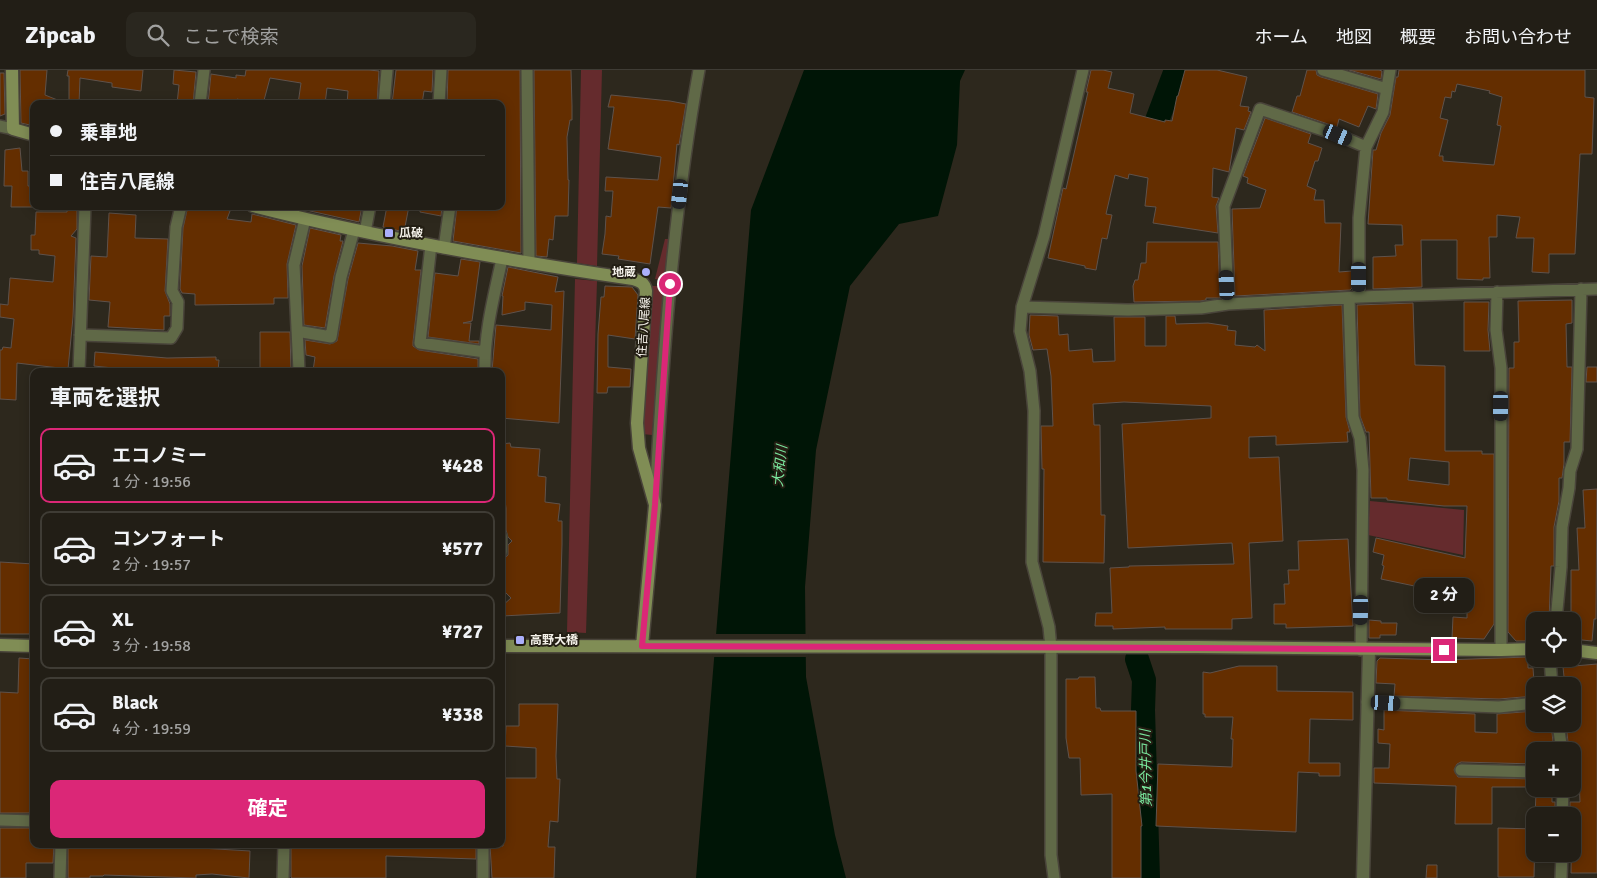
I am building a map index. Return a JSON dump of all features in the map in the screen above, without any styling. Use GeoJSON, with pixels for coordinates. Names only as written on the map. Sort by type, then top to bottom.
{"type":"FeatureCollection","features":[{"type":"Feature","properties":{"kind":"main road"},"geometry":{"type":"LineString","coordinates":[[12,70],[6,128],[30,134]]}},
{"type":"Feature","properties":{"kind":"main road","name":"住吉八尾線"},"geometry":{"type":"LineString","coordinates":[[269,210],[360,231],[502,259],[566,270],[633,278],[645,286],[637,423],[638,448],[655,505],[646,646]]}},
{"type":"Feature","properties":{"kind":"main road"},"geometry":{"type":"LineString","coordinates":[[0,645],[30,646]]}},
{"type":"Feature","properties":{"kind":"main road"},"geometry":{"type":"LineString","coordinates":[[505,646],[1526,649]]}},
{"type":"Feature","properties":{"kind":"main road"},"geometry":{"type":"LineString","coordinates":[[1581,651],[1597,653]]}},
{"type":"Feature","properties":{"kind":"street"},"geometry":{"type":"LineString","coordinates":[[200,100],[204,70]]}},
{"type":"Feature","properties":{"kind":"street"},"geometry":{"type":"LineString","coordinates":[[384,100],[387,70]]}},
{"type":"Feature","properties":{"kind":"street"},"geometry":{"type":"LineString","coordinates":[[439,100],[441,70]]}},
{"type":"Feature","properties":{"kind":"street"},"geometry":{"type":"LineString","coordinates":[[527,70],[529,263]]}},
{"type":"Feature","properties":{"kind":"street"},"geometry":{"type":"LineString","coordinates":[[655,505],[672,266],[680,194],[699,70]]}},
{"type":"Feature","properties":{"kind":"street"},"geometry":{"type":"LineString","coordinates":[[1054,878],[1051,855],[1045,648],[1049,627],[1032,562],[1034,411],[1030,371],[1020,332],[1022,307],[1044,236],[1083,70]]}},
{"type":"Feature","properties":{"kind":"street"},"geometry":{"type":"LineString","coordinates":[[1323,70],[1387,89]]}},
{"type":"Feature","properties":{"kind":"street"},"geometry":{"type":"LineString","coordinates":[[1363,878],[1367,702],[1363,470],[1360,438],[1353,418],[1354,297],[1366,147],[1383,112],[1390,70]]}},
{"type":"Feature","properties":{"kind":"street"},"geometry":{"type":"LineString","coordinates":[[1228,304],[1224,206],[1260,109],[1338,135],[1366,147]]}},
{"type":"Feature","properties":{"kind":"street"},"geometry":{"type":"LineString","coordinates":[[79,368],[85,210]]}},
{"type":"Feature","properties":{"kind":"street"},"geometry":{"type":"LineString","coordinates":[[80,334],[171,338],[177,328],[178,302],[172,291],[176,227],[180,210]]}},
{"type":"Feature","properties":{"kind":"street"},"geometry":{"type":"LineString","coordinates":[[298,331],[331,337],[341,277],[368,210]]}},
{"type":"Feature","properties":{"kind":"street"},"geometry":{"type":"LineString","coordinates":[[449,210],[437,246],[420,343],[484,352]]}},
{"type":"Feature","properties":{"kind":"street"},"geometry":{"type":"LineString","coordinates":[[299,368],[294,265],[306,219]]}},
{"type":"Feature","properties":{"kind":"street"},"geometry":{"type":"LineString","coordinates":[[485,368],[486,335],[502,259]]}},
{"type":"Feature","properties":{"kind":"street"},"geometry":{"type":"LineString","coordinates":[[1557,612],[1562,528],[1570,470],[1577,449],[1581,289]]}},
{"type":"Feature","properties":{"kind":"street"},"geometry":{"type":"LineString","coordinates":[[1022,307],[1128,310],[1201,308],[1228,304],[1354,297],[1597,289]]}},
{"type":"Feature","properties":{"kind":"street"},"geometry":{"type":"LineString","coordinates":[[1497,292],[1496,330],[1502,368],[1501,650]]}},
{"type":"Feature","properties":{"kind":"street"},"geometry":{"type":"LineString","coordinates":[[1367,702],[1499,707],[1526,704]]}},
{"type":"Feature","properties":{"kind":"street"},"geometry":{"type":"LineString","coordinates":[[1461,770],[1526,772]]}},
{"type":"Feature","properties":{"kind":"street"},"geometry":{"type":"LineString","coordinates":[[0,820],[30,821]]}},
{"type":"Feature","properties":{"kind":"street"},"geometry":{"type":"LineString","coordinates":[[60,878],[61,848]]}},
{"type":"Feature","properties":{"kind":"street"},"geometry":{"type":"LineString","coordinates":[[283,878],[284,848]]}},
{"type":"Feature","properties":{"kind":"street"},"geometry":{"type":"LineString","coordinates":[[483,848],[483,878]]}},
{"type":"Feature","properties":{"kind":"street"},"geometry":{"type":"LineString","coordinates":[[1561,878],[1562,862]]}},
{"type":"Feature","properties":{"kind":"shaded area"},"geometry":{"type":"Polygon","coordinates":[[[581,70],[602,70],[597,266],[577,263],[581,70]]]}},
{"type":"Feature","properties":{"kind":"shaded area"},"geometry":{"type":"Polygon","coordinates":[[[665,239],[669,239],[665,280],[655,279],[665,239]]]}},
{"type":"Feature","properties":{"kind":"shaded area"},"geometry":{"type":"Polygon","coordinates":[[[575,279],[597,281],[586,633],[567,632],[575,279]]]}},
{"type":"Feature","properties":{"kind":"shaded area"},"geometry":{"type":"Polygon","coordinates":[[[652,286],[664,286],[652,435],[642,434],[652,286]]]}},
{"type":"Feature","properties":{"kind":"shaded area"},"geometry":{"type":"Polygon","coordinates":[[[1370,501],[1464,510],[1463,555],[1368,535],[1370,501]]]}},
{"type":"Feature","properties":{"kind":"water","name":"大和川"},"geometry":{"type":"Polygon","coordinates":[[[804,70],[965,70],[960,81],[957,145],[938,216],[899,224],[850,286],[816,450],[805,587],[806,677],[835,835],[846,878],[696,878],[751,210],[804,70]]]}},
{"type":"Feature","properties":{"kind":"pier"},"geometry":{"type":"Polygon","coordinates":[[[714,634],[808,634],[809,657],[712,657],[714,634]]]}},
{"type":"Feature","properties":{"kind":"building"},"geometry":{"type":"Polygon","coordinates":[[[20,70],[47,70],[45,95],[58,100],[30,100],[30,125],[21,123],[20,70]]]}},
{"type":"Feature","properties":{"kind":"building"},"geometry":{"type":"Polygon","coordinates":[[[68,70],[143,70],[141,91],[112,87],[112,83],[80,78],[79,100],[69,100],[69,76],[67,76],[68,70]]]}},
{"type":"Feature","properties":{"kind":"building"},"geometry":{"type":"Polygon","coordinates":[[[174,70],[196,72],[193,100],[177,100],[179,85],[173,84],[174,70]]]}},
{"type":"Feature","properties":{"kind":"building"},"geometry":{"type":"Polygon","coordinates":[[[246,70],[379,71],[377,100],[347,100],[348,91],[327,88],[326,100],[299,100],[301,83],[270,78],[264,100],[208,100],[211,74],[236,78],[236,75],[245,76],[246,70]]]}},
{"type":"Feature","properties":{"kind":"building"},"geometry":{"type":"Polygon","coordinates":[[[396,70],[433,70],[432,92],[424,91],[423,100],[392,100],[396,70]]]}},
{"type":"Feature","properties":{"kind":"building"},"geometry":{"type":"Polygon","coordinates":[[[448,70],[520,70],[521,253],[453,241],[457,210],[505,210],[505,100],[447,100],[448,70]]]}},
{"type":"Feature","properties":{"kind":"building"},"geometry":{"type":"Polygon","coordinates":[[[534,70],[571,70],[572,120],[570,120],[567,137],[568,216],[555,216],[553,240],[549,239],[547,257],[536,256],[534,70]]]}},
{"type":"Feature","properties":{"kind":"building"},"geometry":{"type":"Polygon","coordinates":[[[1091,70],[1112,72],[1108,88],[1134,94],[1130,113],[1165,122],[1165,120],[1172,121],[1185,70],[1217,70],[1247,77],[1240,106],[1249,107],[1248,111],[1251,112],[1244,130],[1236,128],[1229,172],[1213,168],[1212,197],[1219,198],[1216,206],[1218,233],[1153,223],[1156,207],[1145,206],[1148,178],[1129,174],[1128,179],[1115,175],[1106,214],[1112,215],[1107,239],[1102,238],[1096,270],[1048,258],[1063,188],[1066,189],[1088,92],[1086,92],[1091,70]]]}},
{"type":"Feature","properties":{"kind":"building"},"geometry":{"type":"Polygon","coordinates":[[[1307,70],[1316,70],[1317,75],[1321,77],[1378,94],[1376,109],[1368,106],[1359,127],[1339,119],[1337,127],[1292,112],[1297,96],[1300,96],[1307,70]]]}},
{"type":"Feature","properties":{"kind":"building"},"geometry":{"type":"Polygon","coordinates":[[[1349,70],[1379,70],[1382,71],[1381,79],[1349,70]]]}},
{"type":"Feature","properties":{"kind":"building"},"geometry":{"type":"Polygon","coordinates":[[[1399,70],[1585,70],[1585,97],[1594,98],[1592,154],[1580,154],[1575,254],[1549,254],[1549,273],[1532,272],[1534,238],[1516,238],[1520,217],[1497,215],[1497,237],[1489,237],[1490,278],[1483,278],[1483,280],[1457,279],[1457,240],[1421,240],[1422,287],[1373,289],[1373,257],[1396,256],[1395,245],[1403,245],[1402,225],[1368,224],[1373,150],[1376,150],[1381,133],[1390,115],[1396,77],[1398,77],[1399,70]],[[1457,84],[1455,92],[1452,91],[1451,98],[1445,97],[1440,118],[1448,120],[1439,156],[1443,156],[1443,161],[1494,165],[1501,126],[1497,125],[1502,97],[1489,93],[1490,91],[1457,84]]]}},
{"type":"Feature","properties":{"kind":"building"},"geometry":{"type":"Polygon","coordinates":[[[0,73],[4,73],[5,114],[0,116],[0,73]]]}},
{"type":"Feature","properties":{"kind":"building"},"geometry":{"type":"Polygon","coordinates":[[[611,95],[686,104],[679,145],[677,144],[671,208],[658,207],[650,264],[618,259],[619,256],[602,254],[606,216],[611,217],[613,191],[605,191],[606,177],[658,180],[661,157],[608,149],[614,107],[608,107],[611,95]]]}},
{"type":"Feature","properties":{"kind":"building"},"geometry":{"type":"Polygon","coordinates":[[[1265,118],[1311,134],[1308,143],[1322,148],[1318,161],[1315,161],[1307,186],[1316,190],[1314,200],[1324,200],[1325,223],[1341,223],[1339,272],[1352,271],[1352,288],[1350,290],[1235,296],[1232,209],[1260,208],[1266,190],[1247,183],[1248,178],[1243,176],[1265,118]]]}},
{"type":"Feature","properties":{"kind":"building"},"geometry":{"type":"Polygon","coordinates":[[[20,148],[22,171],[28,171],[30,207],[11,207],[12,186],[4,186],[5,150],[20,148]]]}},
{"type":"Feature","properties":{"kind":"building"},"geometry":{"type":"Polygon","coordinates":[[[67,210],[77,210],[77,229],[71,236],[76,238],[73,317],[68,368],[17,363],[16,400],[0,399],[0,350],[3,347],[11,348],[14,319],[0,317],[0,304],[8,305],[10,278],[53,282],[55,256],[39,254],[39,250],[31,250],[31,235],[35,235],[36,212],[67,212],[67,210]]]}},
{"type":"Feature","properties":{"kind":"building"},"geometry":{"type":"Polygon","coordinates":[[[187,210],[226,210],[230,211],[227,219],[251,222],[252,214],[296,225],[287,264],[288,298],[274,298],[274,304],[195,305],[195,294],[182,293],[180,289],[183,228],[187,210]]]}},
{"type":"Feature","properties":{"kind":"building"},"geometry":{"type":"Polygon","coordinates":[[[306,210],[361,210],[359,222],[306,210]]]}},
{"type":"Feature","properties":{"kind":"building"},"geometry":{"type":"Polygon","coordinates":[[[386,210],[408,210],[404,232],[383,227],[386,210]]]}},
{"type":"Feature","properties":{"kind":"building"},"geometry":{"type":"Polygon","coordinates":[[[420,210],[442,210],[441,216],[420,212],[420,210]]]}},
{"type":"Feature","properties":{"kind":"building"},"geometry":{"type":"Polygon","coordinates":[[[109,213],[136,215],[135,238],[168,239],[165,291],[170,304],[170,316],[164,316],[164,330],[108,327],[110,302],[89,300],[91,256],[107,257],[109,213]]]}},
{"type":"Feature","properties":{"kind":"building"},"geometry":{"type":"Polygon","coordinates":[[[310,228],[341,235],[340,241],[343,241],[334,276],[325,328],[304,325],[302,266],[310,228]]]}},
{"type":"Feature","properties":{"kind":"building"},"geometry":{"type":"Polygon","coordinates":[[[1147,242],[1218,242],[1220,298],[1206,298],[1206,300],[1200,301],[1134,302],[1133,286],[1135,280],[1138,280],[1141,263],[1146,263],[1147,242]]]}},
{"type":"Feature","properties":{"kind":"building"},"geometry":{"type":"Polygon","coordinates":[[[358,243],[392,246],[418,251],[415,270],[421,270],[413,346],[419,350],[478,359],[478,368],[313,368],[315,357],[306,355],[305,340],[330,344],[337,341],[348,279],[358,243]]]}},
{"type":"Feature","properties":{"kind":"building"},"geometry":{"type":"Polygon","coordinates":[[[461,259],[480,262],[472,321],[463,323],[471,323],[469,341],[479,341],[479,344],[428,337],[435,273],[458,276],[461,259]]]}},
{"type":"Feature","properties":{"kind":"building"},"geometry":{"type":"Polygon","coordinates":[[[508,267],[558,277],[555,292],[564,291],[559,423],[505,418],[505,368],[492,368],[496,325],[551,330],[552,305],[525,302],[525,310],[502,315],[502,296],[508,267]]]}},
{"type":"Feature","properties":{"kind":"building"},"geometry":{"type":"Polygon","coordinates":[[[605,286],[632,287],[638,295],[635,339],[608,335],[608,367],[631,369],[630,387],[608,387],[607,393],[597,393],[598,334],[601,297],[604,297],[605,286]]]}},
{"type":"Feature","properties":{"kind":"building"},"geometry":{"type":"Polygon","coordinates":[[[1572,300],[1572,323],[1566,324],[1567,367],[1572,367],[1570,442],[1564,442],[1564,464],[1562,478],[1559,478],[1559,501],[1554,527],[1554,566],[1551,566],[1549,612],[1526,612],[1526,641],[1516,641],[1508,632],[1509,368],[1514,368],[1514,342],[1519,342],[1518,301],[1572,300]]]}},
{"type":"Feature","properties":{"kind":"building"},"geometry":{"type":"Polygon","coordinates":[[[1464,302],[1489,302],[1488,330],[1490,351],[1464,351],[1464,302]]]}},
{"type":"Feature","properties":{"kind":"building"},"geometry":{"type":"Polygon","coordinates":[[[1413,303],[1415,365],[1445,366],[1445,451],[1482,451],[1482,454],[1494,454],[1494,624],[1484,639],[1452,638],[1453,617],[1467,618],[1467,597],[1381,579],[1384,555],[1373,552],[1376,538],[1465,558],[1467,506],[1444,506],[1387,500],[1387,498],[1371,498],[1369,432],[1366,432],[1360,416],[1357,305],[1413,303]],[[1410,458],[1408,480],[1449,485],[1449,462],[1410,458]]]}},
{"type":"Feature","properties":{"kind":"building"},"geometry":{"type":"Polygon","coordinates":[[[1342,305],[1346,417],[1350,432],[1347,432],[1348,442],[1276,445],[1276,436],[1249,437],[1249,458],[1279,457],[1283,541],[1249,543],[1252,618],[1232,619],[1232,629],[1165,629],[1165,627],[1113,629],[1113,626],[1095,626],[1096,613],[1112,613],[1110,568],[1234,564],[1232,543],[1128,548],[1122,424],[1211,418],[1211,406],[1124,402],[1093,404],[1094,425],[1100,425],[1101,515],[1105,515],[1104,563],[1043,562],[1044,469],[1042,469],[1041,426],[1053,426],[1051,376],[1047,349],[1033,350],[1029,335],[1030,315],[1058,316],[1059,335],[1068,334],[1069,351],[1092,349],[1093,362],[1115,361],[1114,317],[1145,317],[1145,346],[1166,346],[1166,316],[1175,316],[1176,324],[1208,323],[1228,326],[1227,330],[1236,331],[1235,345],[1255,347],[1257,345],[1265,351],[1264,310],[1342,305]]]}},
{"type":"Feature","properties":{"kind":"building"},"geometry":{"type":"Polygon","coordinates":[[[260,332],[290,332],[291,368],[260,368],[260,332]]]}},
{"type":"Feature","properties":{"kind":"building"},"geometry":{"type":"Polygon","coordinates":[[[95,352],[167,358],[216,357],[216,360],[219,360],[218,368],[113,368],[94,366],[95,352]]]}},
{"type":"Feature","properties":{"kind":"building"},"geometry":{"type":"Polygon","coordinates":[[[1587,367],[1597,367],[1597,382],[1586,382],[1587,367]]]}},
{"type":"Feature","properties":{"kind":"building"},"geometry":{"type":"Polygon","coordinates":[[[510,443],[511,447],[540,449],[538,476],[546,477],[545,502],[560,504],[558,521],[562,521],[562,544],[560,613],[505,616],[505,603],[511,598],[505,592],[505,558],[508,555],[508,545],[512,541],[508,537],[506,530],[505,444],[510,443]]]}},
{"type":"Feature","properties":{"kind":"building"},"geometry":{"type":"Polygon","coordinates":[[[1597,489],[1596,619],[1594,619],[1592,641],[1581,640],[1581,612],[1571,612],[1571,570],[1579,570],[1577,528],[1585,528],[1583,490],[1597,489]]]}},
{"type":"Feature","properties":{"kind":"building"},"geometry":{"type":"Polygon","coordinates":[[[1348,539],[1353,626],[1286,628],[1286,624],[1274,624],[1274,604],[1285,604],[1284,584],[1289,584],[1288,570],[1299,570],[1298,541],[1348,539]]]}},
{"type":"Feature","properties":{"kind":"building"},"geometry":{"type":"Polygon","coordinates":[[[0,562],[30,564],[30,634],[0,634],[0,562]]]}},
{"type":"Feature","properties":{"kind":"building"},"geometry":{"type":"Polygon","coordinates":[[[1369,620],[1381,621],[1381,623],[1397,623],[1396,635],[1380,635],[1380,638],[1369,638],[1369,620]]]}},
{"type":"Feature","properties":{"kind":"building"},"geometry":{"type":"Polygon","coordinates":[[[1526,657],[1526,667],[1533,668],[1534,677],[1526,677],[1526,697],[1499,699],[1394,696],[1395,684],[1376,683],[1377,661],[1380,658],[1444,660],[1526,657]]]}},
{"type":"Feature","properties":{"kind":"building"},"geometry":{"type":"Polygon","coordinates":[[[19,658],[30,659],[30,813],[0,813],[0,692],[18,693],[19,658]]]}},
{"type":"Feature","properties":{"kind":"building"},"geometry":{"type":"Polygon","coordinates":[[[1597,664],[1597,873],[1571,873],[1571,862],[1581,862],[1581,807],[1570,807],[1570,802],[1580,802],[1581,797],[1581,742],[1568,742],[1567,732],[1581,732],[1581,677],[1564,677],[1563,667],[1581,667],[1581,665],[1597,664]]]}},
{"type":"Feature","properties":{"kind":"building"},"geometry":{"type":"Polygon","coordinates":[[[1239,666],[1277,666],[1277,691],[1353,692],[1353,720],[1310,719],[1309,763],[1340,763],[1340,776],[1319,776],[1319,773],[1298,772],[1296,832],[1156,826],[1158,764],[1232,767],[1233,739],[1231,739],[1233,717],[1205,717],[1205,714],[1203,714],[1203,672],[1210,673],[1239,666]]]}},
{"type":"Feature","properties":{"kind":"building"},"geometry":{"type":"Polygon","coordinates":[[[1079,677],[1095,677],[1096,708],[1100,708],[1101,711],[1136,711],[1136,771],[1142,826],[1141,878],[1112,878],[1112,794],[1081,795],[1080,758],[1069,758],[1066,738],[1066,679],[1078,679],[1079,677]]]}},
{"type":"Feature","properties":{"kind":"building"},"geometry":{"type":"Polygon","coordinates":[[[519,704],[558,704],[556,756],[557,779],[560,779],[558,822],[550,821],[548,847],[555,847],[554,878],[492,878],[490,848],[505,848],[505,778],[536,778],[536,748],[505,746],[506,726],[519,726],[519,704]]]}},
{"type":"Feature","properties":{"kind":"building"},"geometry":{"type":"Polygon","coordinates":[[[1384,710],[1475,714],[1475,732],[1497,733],[1497,714],[1526,712],[1526,732],[1552,732],[1553,742],[1526,742],[1526,764],[1461,762],[1457,764],[1454,770],[1458,777],[1526,779],[1526,787],[1492,787],[1492,824],[1455,824],[1456,786],[1374,783],[1374,768],[1389,768],[1390,744],[1378,743],[1378,729],[1384,730],[1384,710]]]}},
{"type":"Feature","properties":{"kind":"building"},"geometry":{"type":"Polygon","coordinates":[[[1536,797],[1552,797],[1552,802],[1555,802],[1555,807],[1535,807],[1536,797]]]}},
{"type":"Feature","properties":{"kind":"building"},"geometry":{"type":"Polygon","coordinates":[[[0,828],[30,828],[30,848],[54,848],[53,863],[26,863],[26,878],[0,878],[0,828]]]}},
{"type":"Feature","properties":{"kind":"building"},"geometry":{"type":"Polygon","coordinates":[[[1498,828],[1526,829],[1526,862],[1534,862],[1534,877],[1498,877],[1498,828]]]}},
{"type":"Feature","properties":{"kind":"building"},"geometry":{"type":"Polygon","coordinates":[[[68,848],[200,848],[250,851],[249,878],[212,874],[196,875],[196,878],[104,875],[90,876],[90,878],[68,878],[68,848]]]}},
{"type":"Feature","properties":{"kind":"building"},"geometry":{"type":"Polygon","coordinates":[[[291,848],[476,848],[476,859],[386,856],[386,878],[291,877],[291,848]]]}},
{"type":"Feature","properties":{"kind":"building"},"geometry":{"type":"Polygon","coordinates":[[[1427,865],[1437,865],[1437,878],[1426,878],[1427,865]]]}},
{"type":"Feature","properties":{"kind":"waterway","name":"第1今井戸川"},"geometry":{"type":"LineString","coordinates":[[1150,151],[1156,123],[1176,70]]}},
{"type":"Feature","properties":{"kind":"waterway","name":"第1今井戸川"},"geometry":{"type":"LineString","coordinates":[[1137,659],[1144,680],[1143,710],[1148,878]]}},
{"type":"Feature","properties":{"kind":"place","name":"瓜破"},"geometry":{"type":"Point","coordinates":[389,233]}},
{"type":"Feature","properties":{"kind":"place","name":"地蔵"},"geometry":{"type":"Point","coordinates":[646,272]}},
{"type":"Feature","properties":{"kind":"place","name":"高野大橋"},"geometry":{"type":"Point","coordinates":[520,640]}},
{"type":"Feature","properties":{"kind":"route"},"geometry":{"type":"LineString","coordinates":[[670,284],[655,505],[642,646],[1444,650]]}}]}
